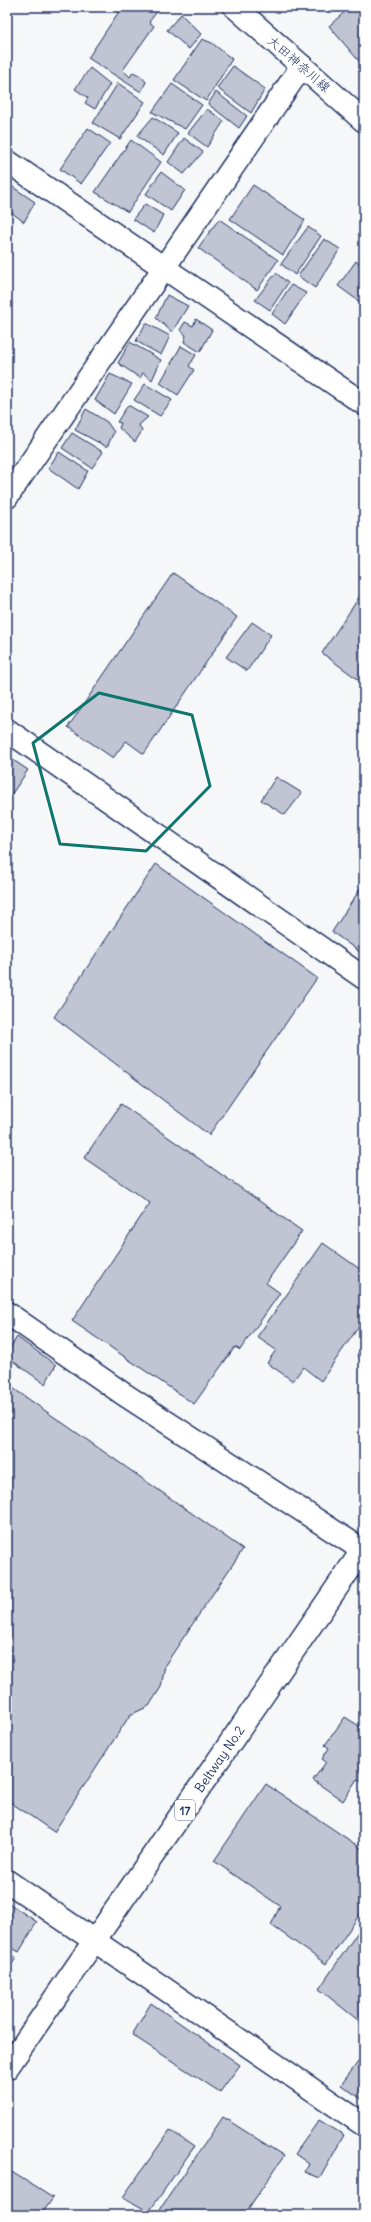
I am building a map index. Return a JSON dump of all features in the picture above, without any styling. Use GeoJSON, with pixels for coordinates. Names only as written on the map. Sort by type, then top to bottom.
{"type":"FeatureCollection","features":[{"type":"Feature","properties":{"kind":"street","name":"大田神奈川線"},"geometry":{"type":"LineString","coordinates":[[235,7],[364,121]]}},
{"type":"Feature","properties":{"kind":"street"},"geometry":{"type":"LineString","coordinates":[[7,497],[302,66]]}},
{"type":"Feature","properties":{"kind":"street"},"geometry":{"type":"LineString","coordinates":[[7,161],[364,404]]}},
{"type":"Feature","properties":{"kind":"street"},"geometry":{"type":"LineString","coordinates":[[7,730],[364,978]]}},
{"type":"Feature","properties":{"kind":"street"},"geometry":{"type":"LineString","coordinates":[[7,1313],[122,1393],[363,1550]]}},
{"type":"Feature","properties":{"kind":"street","name":"Beltway No.2"},"geometry":{"type":"LineString","coordinates":[[7,2068],[363,1550]]}},
{"type":"Feature","properties":{"kind":"street"},"geometry":{"type":"LineString","coordinates":[[7,1881],[364,2125]]}},
{"type":"Feature","properties":{"kind":"highlighted area"},"geometry":{"type":"Polygon","coordinates":[[[99,693],[192,715],[210,786],[146,851],[60,844],[33,743],[99,693]]]}},
{"type":"Feature","properties":{"kind":"building"},"geometry":{"type":"Polygon","coordinates":[[[122,7],[156,7],[159,9],[149,22],[154,26],[123,70],[130,77],[133,72],[141,76],[146,82],[141,92],[88,58],[122,7]]]}},
{"type":"Feature","properties":{"kind":"building"},"geometry":{"type":"Polygon","coordinates":[[[350,7],[364,7],[364,67],[329,26],[350,7]]]}},
{"type":"Feature","properties":{"kind":"building"},"geometry":{"type":"Polygon","coordinates":[[[181,14],[201,34],[189,49],[167,30],[181,14]]]}},
{"type":"Feature","properties":{"kind":"building"},"geometry":{"type":"Polygon","coordinates":[[[202,39],[212,43],[232,59],[206,101],[174,80],[202,39]]]}},
{"type":"Feature","properties":{"kind":"building"},"geometry":{"type":"Polygon","coordinates":[[[233,66],[265,89],[251,113],[217,88],[233,66]]]}},
{"type":"Feature","properties":{"kind":"building"},"geometry":{"type":"Polygon","coordinates":[[[90,68],[110,84],[95,109],[85,103],[88,98],[75,89],[90,68]]]}},
{"type":"Feature","properties":{"kind":"building"},"geometry":{"type":"Polygon","coordinates":[[[118,83],[145,102],[120,139],[93,123],[118,83]]]}},
{"type":"Feature","properties":{"kind":"building"},"geometry":{"type":"Polygon","coordinates":[[[172,84],[202,105],[185,129],[152,112],[172,84]]]}},
{"type":"Feature","properties":{"kind":"building"},"geometry":{"type":"Polygon","coordinates":[[[216,92],[247,116],[239,128],[208,104],[216,92]]]}},
{"type":"Feature","properties":{"kind":"building"},"geometry":{"type":"Polygon","coordinates":[[[207,109],[224,121],[207,147],[188,133],[207,109]]]}},
{"type":"Feature","properties":{"kind":"building"},"geometry":{"type":"Polygon","coordinates":[[[153,117],[178,133],[164,155],[137,136],[153,117]]]}},
{"type":"Feature","properties":{"kind":"building"},"geometry":{"type":"Polygon","coordinates":[[[88,128],[110,143],[81,184],[60,169],[88,128]]]}},
{"type":"Feature","properties":{"kind":"building"},"geometry":{"type":"Polygon","coordinates":[[[184,138],[203,152],[184,174],[168,162],[184,138]]]}},
{"type":"Feature","properties":{"kind":"building"},"geometry":{"type":"Polygon","coordinates":[[[131,140],[161,162],[128,212],[95,192],[131,140]]]}},
{"type":"Feature","properties":{"kind":"building"},"geometry":{"type":"Polygon","coordinates":[[[161,172],[185,190],[171,211],[146,194],[161,172]]]}},
{"type":"Feature","properties":{"kind":"building"},"geometry":{"type":"Polygon","coordinates":[[[7,183],[35,202],[24,222],[7,209],[7,183]]]}},
{"type":"Feature","properties":{"kind":"building"},"geometry":{"type":"Polygon","coordinates":[[[253,185],[305,220],[283,255],[230,219],[253,185]]]}},
{"type":"Feature","properties":{"kind":"building"},"geometry":{"type":"Polygon","coordinates":[[[145,204],[163,215],[154,233],[133,219],[145,204]]]}},
{"type":"Feature","properties":{"kind":"building"},"geometry":{"type":"Polygon","coordinates":[[[219,219],[278,260],[257,290],[198,248],[219,219]]]}},
{"type":"Feature","properties":{"kind":"building"},"geometry":{"type":"Polygon","coordinates":[[[308,227],[321,236],[295,275],[281,264],[308,227]]]}},
{"type":"Feature","properties":{"kind":"building"},"geometry":{"type":"Polygon","coordinates":[[[324,239],[340,249],[315,288],[298,276],[324,239]]]}},
{"type":"Feature","properties":{"kind":"building"},"geometry":{"type":"Polygon","coordinates":[[[356,261],[364,267],[364,305],[338,286],[356,261]]]}},
{"type":"Feature","properties":{"kind":"building"},"geometry":{"type":"Polygon","coordinates":[[[276,273],[288,283],[270,310],[255,300],[276,273]]]}},
{"type":"Feature","properties":{"kind":"building"},"geometry":{"type":"Polygon","coordinates":[[[291,285],[306,293],[285,324],[272,314],[291,285]]]}},
{"type":"Feature","properties":{"kind":"building"},"geometry":{"type":"Polygon","coordinates":[[[167,295],[188,306],[172,332],[156,318],[167,295]]]}},
{"type":"Feature","properties":{"kind":"building"},"geometry":{"type":"Polygon","coordinates":[[[196,319],[212,330],[200,352],[184,342],[186,335],[180,330],[185,322],[193,326],[196,319]]]}},
{"type":"Feature","properties":{"kind":"building"},"geometry":{"type":"Polygon","coordinates":[[[146,323],[170,336],[161,355],[136,341],[146,323]]]}},
{"type":"Feature","properties":{"kind":"building"},"geometry":{"type":"Polygon","coordinates":[[[130,342],[161,360],[152,380],[143,373],[140,378],[118,363],[130,342]]]}},
{"type":"Feature","properties":{"kind":"building"},"geometry":{"type":"Polygon","coordinates":[[[181,346],[196,355],[189,366],[194,370],[178,395],[160,383],[181,346]]]}},
{"type":"Feature","properties":{"kind":"building"},"geometry":{"type":"Polygon","coordinates":[[[110,374],[132,384],[114,414],[95,400],[110,374]]]}},
{"type":"Feature","properties":{"kind":"building"},"geometry":{"type":"Polygon","coordinates":[[[145,384],[172,400],[160,416],[134,400],[145,384]]]}},
{"type":"Feature","properties":{"kind":"building"},"geometry":{"type":"Polygon","coordinates":[[[128,405],[148,417],[139,425],[142,431],[135,442],[119,428],[121,423],[117,422],[128,405]]]}},
{"type":"Feature","properties":{"kind":"building"},"geometry":{"type":"Polygon","coordinates":[[[86,409],[107,422],[114,432],[107,447],[75,430],[86,409]]]}},
{"type":"Feature","properties":{"kind":"building"},"geometry":{"type":"Polygon","coordinates":[[[72,433],[103,452],[92,468],[62,448],[72,433]]]}},
{"type":"Feature","properties":{"kind":"building"},"geometry":{"type":"Polygon","coordinates":[[[59,452],[88,471],[78,489],[48,468],[59,452]]]}},
{"type":"Feature","properties":{"kind":"building"},"geometry":{"type":"Polygon","coordinates":[[[173,573],[237,617],[144,754],[126,741],[113,758],[68,727],[173,573]]]}},
{"type":"Feature","properties":{"kind":"building"},"geometry":{"type":"Polygon","coordinates":[[[364,590],[364,684],[322,653],[364,590]]]}},
{"type":"Feature","properties":{"kind":"building"},"geometry":{"type":"Polygon","coordinates":[[[252,622],[271,635],[247,671],[226,657],[252,622]]]}},
{"type":"Feature","properties":{"kind":"building"},"geometry":{"type":"Polygon","coordinates":[[[7,756],[28,770],[7,801],[7,756]]]}},
{"type":"Feature","properties":{"kind":"building"},"geometry":{"type":"Polygon","coordinates":[[[276,777],[302,793],[285,815],[261,800],[276,777]]]}},
{"type":"Feature","properties":{"kind":"building"},"geometry":{"type":"Polygon","coordinates":[[[156,864],[317,978],[209,1135],[54,1017],[156,864]]]}},
{"type":"Feature","properties":{"kind":"building"},"geometry":{"type":"Polygon","coordinates":[[[364,883],[364,955],[332,932],[364,883]]]}},
{"type":"Feature","properties":{"kind":"building"},"geometry":{"type":"Polygon","coordinates":[[[121,1104],[302,1231],[266,1283],[280,1293],[240,1350],[235,1347],[194,1404],[72,1321],[150,1203],[84,1158],[121,1104]]]}},
{"type":"Feature","properties":{"kind":"building"},"geometry":{"type":"Polygon","coordinates":[[[323,1243],[364,1272],[364,1319],[321,1381],[303,1367],[293,1381],[267,1363],[276,1350],[257,1337],[323,1243]]]}},
{"type":"Feature","properties":{"kind":"building"},"geometry":{"type":"Polygon","coordinates":[[[17,1337],[56,1365],[45,1384],[7,1357],[7,1353],[17,1337]]]}},
{"type":"Feature","properties":{"kind":"building"},"geometry":{"type":"Polygon","coordinates":[[[364,1343],[364,1361],[357,1355],[364,1343]]]}},
{"type":"Feature","properties":{"kind":"building"},"geometry":{"type":"Polygon","coordinates":[[[7,1384],[243,1549],[165,1665],[161,1687],[149,1706],[130,1715],[54,1832],[7,1800],[7,1384]]]}},
{"type":"Feature","properties":{"kind":"building"},"geometry":{"type":"Polygon","coordinates":[[[345,1717],[364,1729],[364,1783],[357,1779],[343,1801],[313,1780],[326,1762],[322,1759],[329,1748],[325,1745],[345,1717]]]}},
{"type":"Feature","properties":{"kind":"building"},"geometry":{"type":"Polygon","coordinates":[[[266,1784],[364,1850],[364,1908],[326,1964],[271,1925],[280,1906],[214,1861],[266,1784]]]}},
{"type":"Feature","properties":{"kind":"building"},"geometry":{"type":"Polygon","coordinates":[[[7,1902],[37,1922],[19,1952],[7,1945],[7,1902]]]}},
{"type":"Feature","properties":{"kind":"building"},"geometry":{"type":"Polygon","coordinates":[[[364,1923],[364,2025],[319,1989],[364,1923]]]}},
{"type":"Feature","properties":{"kind":"building"},"geometry":{"type":"Polygon","coordinates":[[[7,1952],[16,1958],[7,1972],[7,1952]]]}},
{"type":"Feature","properties":{"kind":"building"},"geometry":{"type":"Polygon","coordinates":[[[151,2003],[240,2065],[220,2092],[132,2035],[151,2003]]]}},
{"type":"Feature","properties":{"kind":"building"},"geometry":{"type":"Polygon","coordinates":[[[364,2054],[364,2099],[363,2100],[341,2085],[364,2054]]]}},
{"type":"Feature","properties":{"kind":"building"},"geometry":{"type":"Polygon","coordinates":[[[223,2117],[284,2156],[244,2215],[156,2215],[223,2117]]]}},
{"type":"Feature","properties":{"kind":"building"},"geometry":{"type":"Polygon","coordinates":[[[319,2120],[344,2135],[320,2178],[305,2172],[309,2164],[295,2154],[319,2120]]]}},
{"type":"Feature","properties":{"kind":"building"},"geometry":{"type":"Polygon","coordinates":[[[170,2130],[194,2147],[149,2212],[123,2197],[170,2130]]]}},
{"type":"Feature","properties":{"kind":"building"},"geometry":{"type":"Polygon","coordinates":[[[7,2169],[53,2198],[41,2215],[7,2215],[7,2169]]]}}]}
